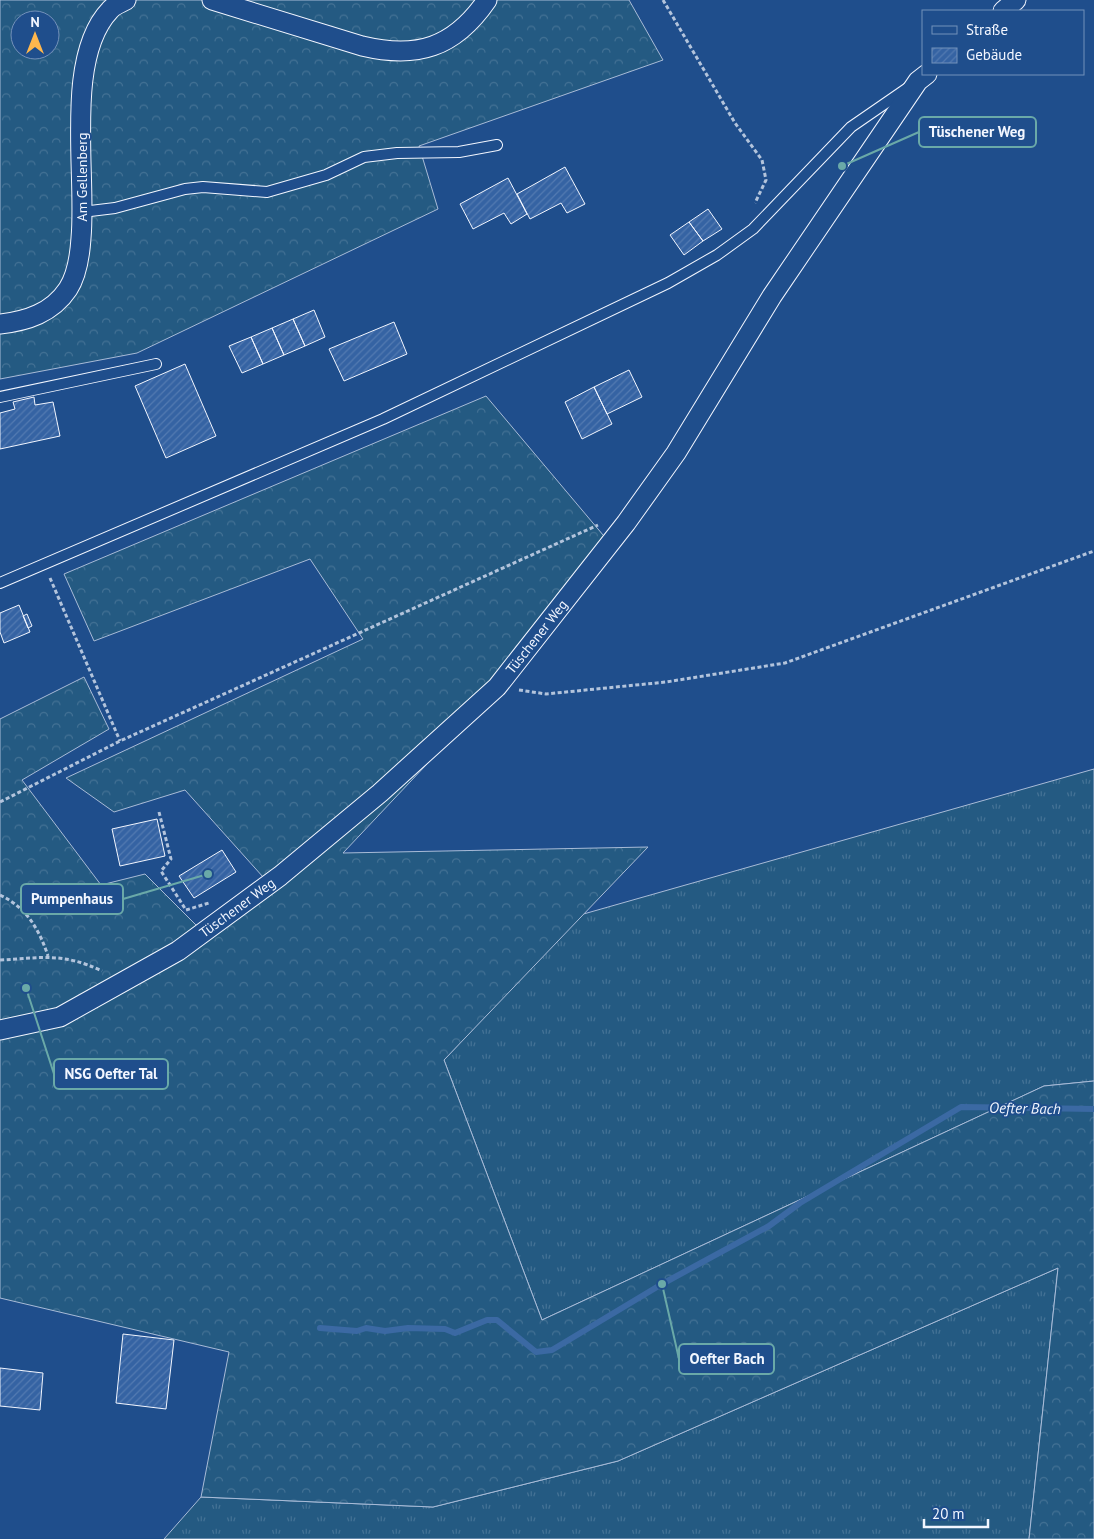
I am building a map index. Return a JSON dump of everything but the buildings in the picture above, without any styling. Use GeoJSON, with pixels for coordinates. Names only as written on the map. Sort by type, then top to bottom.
{"type":"FeatureCollection","features":[{"type":"Feature","properties":{"kind":"street","name":"Am Gellenberg"},"geometry":{"type":"LineString","coordinates":[[0,324],[32,318],[57,302],[69,288],[80,250],[82,212],[82,81],[85,60],[97,26],[111,8],[126,0]]}},
{"type":"Feature","properties":{"kind":"street"},"geometry":{"type":"LineString","coordinates":[[212,0],[362,46],[386,51],[405,52],[440,44],[455,36],[472,20],[487,0]]}},
{"type":"Feature","properties":{"kind":"street"},"geometry":{"type":"LineString","coordinates":[[1004,10],[1016,0]]}},
{"type":"Feature","properties":{"kind":"street","name":"Tüschener Weg"},"geometry":{"type":"LineString","coordinates":[[0,1030],[60,1017],[119,986],[178,951],[280,876],[380,793],[497,687],[626,523],[676,453],[772,296],[922,78]]}},
{"type":"Feature","properties":{"kind":"lane","name":"Tüschener Weg"},"geometry":{"type":"LineString","coordinates":[[0,582],[103,537],[258,474],[464,382],[668,282],[717,255],[760,223],[852,127],[922,78]]}},
{"type":"Feature","properties":{"kind":"lane"},"geometry":{"type":"LineString","coordinates":[[82,212],[115,208],[184,189],[203,187],[267,192],[326,175],[364,158],[397,153],[459,152],[497,145]]}},
{"type":"Feature","properties":{"kind":"lane"},"geometry":{"type":"LineString","coordinates":[[0,396],[156,364]]}},
{"type":"Feature","properties":{"kind":"path"},"geometry":{"type":"LineString","coordinates":[[663,0],[735,123],[762,160],[766,180],[752,212],[760,223]]}},
{"type":"Feature","properties":{"kind":"path"},"geometry":{"type":"LineString","coordinates":[[0,802],[120,741],[588,528],[602,523],[626,523]]}},
{"type":"Feature","properties":{"kind":"path"},"geometry":{"type":"LineString","coordinates":[[497,687],[546,694],[666,682],[785,663],[1094,551]]}},
{"type":"Feature","properties":{"kind":"path"},"geometry":{"type":"LineString","coordinates":[[50,578],[120,741]]}},
{"type":"Feature","properties":{"kind":"path"},"geometry":{"type":"LineString","coordinates":[[158,812],[171,859],[161,871],[186,910]]}},
{"type":"Feature","properties":{"kind":"path"},"geometry":{"type":"LineString","coordinates":[[0,895],[9,899],[32,920],[40,932],[48,956]]}},
{"type":"Feature","properties":{"kind":"path"},"geometry":{"type":"LineString","coordinates":[[0,960],[48,956],[89,965],[104,973],[119,986]]}},
{"type":"Feature","properties":{"kind":"green space"},"geometry":{"type":"Polygon","coordinates":[[[0,0],[629,0],[663,60],[419,146],[438,209],[137,353],[0,379],[0,0]]]}},
{"type":"Feature","properties":{"kind":"green space"},"geometry":{"type":"Polygon","coordinates":[[[486,396],[614,548],[599,573],[528,657],[343,853],[648,847],[444,1060],[542,1320],[1044,1086],[1094,1081],[1094,1539],[1029,1539],[1058,1268],[618,1461],[433,1507],[201,1497],[229,1352],[0,1298],[0,719],[84,677],[109,729],[22,780],[101,885],[145,874],[208,937],[272,887],[185,790],[114,812],[66,778],[363,639],[310,559],[94,641],[64,574],[486,396]]]}},
{"type":"Feature","properties":{"kind":"green space"},"geometry":{"type":"Polygon","coordinates":[[[1094,769],[1094,1081],[1044,1086],[542,1320],[444,1060],[580,915],[1094,769]]]}},
{"type":"Feature","properties":{"kind":"green space"},"geometry":{"type":"Polygon","coordinates":[[[1058,1268],[1029,1539],[164,1539],[201,1497],[433,1507],[618,1461],[1058,1268]]]}},
{"type":"Feature","properties":{"kind":"waterway","name":"Oefter Bach"},"geometry":{"type":"LineString","coordinates":[[320,1328],[357,1331],[366,1328],[385,1331],[408,1328],[445,1329],[455,1333],[487,1320],[497,1320],[536,1352],[552,1350],[662,1284],[769,1226],[800,1203],[961,1107],[1094,1109]]}},
{"type":"Feature","properties":{"kind":"place","name":"Tüschener Weg"},"geometry":{"type":"Point","coordinates":[842,166]}},
{"type":"Feature","properties":{"kind":"place","name":"Pumpenhaus"},"geometry":{"type":"Point","coordinates":[208,874]}},
{"type":"Feature","properties":{"kind":"place","name":"NSG Oefter Tal"},"geometry":{"type":"Point","coordinates":[26,988]}},
{"type":"Feature","properties":{"kind":"place","name":"Oefter Bach"},"geometry":{"type":"Point","coordinates":[662,1284]}}]}
